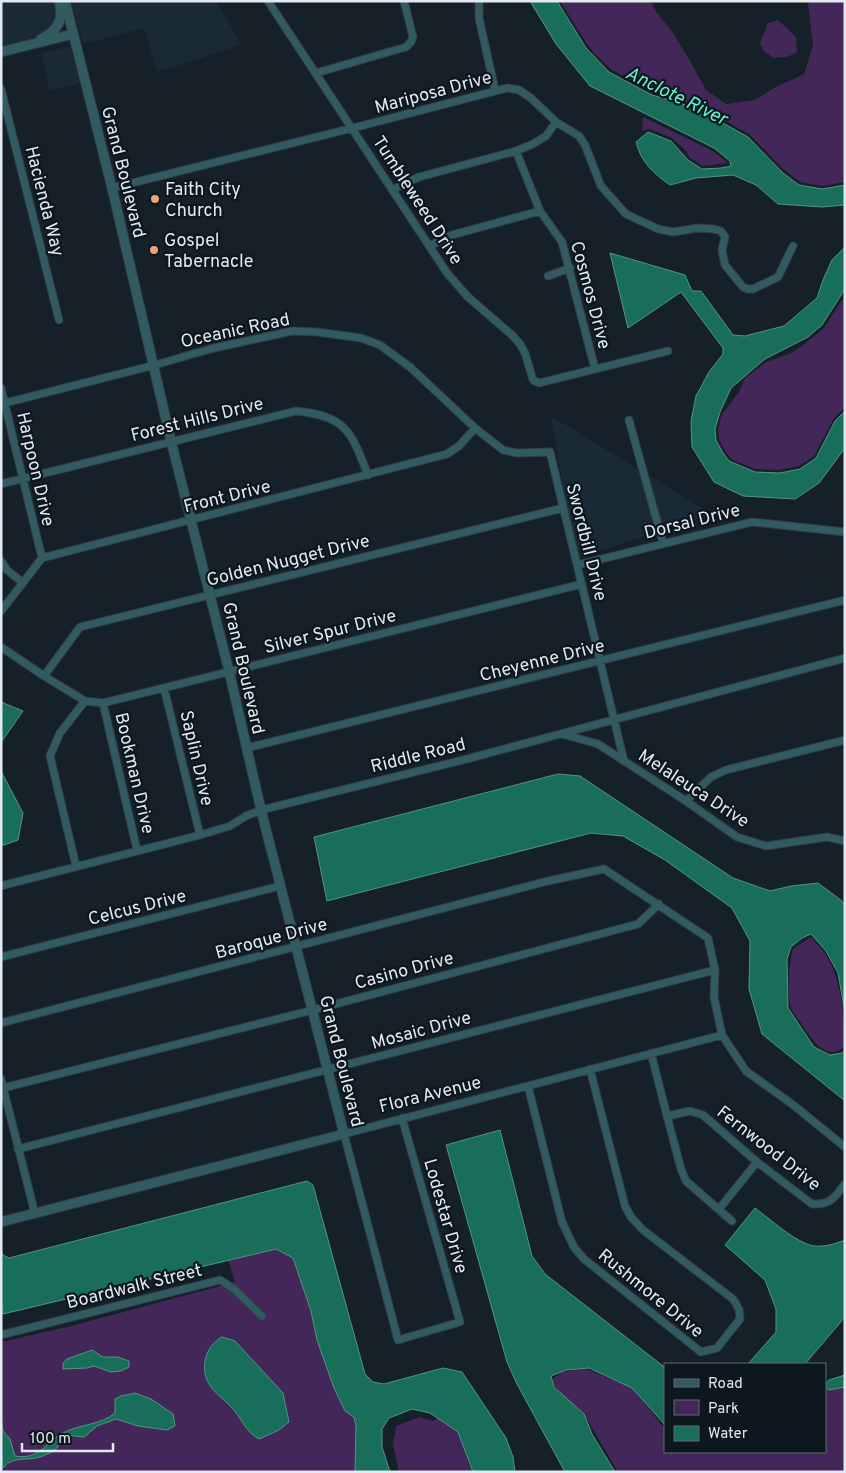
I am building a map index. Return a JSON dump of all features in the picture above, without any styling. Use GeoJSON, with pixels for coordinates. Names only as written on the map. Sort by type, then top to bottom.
{"type":"FeatureCollection","features":[{"type":"Feature","properties":{"kind":"street"},"geometry":{"type":"LineString","coordinates":[[32,44],[54,31],[58,25],[61,13],[59,1]]}},
{"type":"Feature","properties":{"kind":"street","name":"Grand Boulevard"},"geometry":{"type":"LineString","coordinates":[[65,1],[295,947],[398,1340]]}},
{"type":"Feature","properties":{"kind":"street","name":"Tumbleweed Drive"},"geometry":{"type":"LineString","coordinates":[[268,1],[447,273],[468,297],[520,344],[525,353],[533,380],[539,383],[595,369]]}},
{"type":"Feature","properties":{"kind":"street"},"geometry":{"type":"LineString","coordinates":[[316,73],[406,47],[412,42],[413,37],[404,1]]}},
{"type":"Feature","properties":{"kind":"street"},"geometry":{"type":"LineString","coordinates":[[479,4],[479,18],[495,90]]}},
{"type":"Feature","properties":{"kind":"street"},"geometry":{"type":"LineString","coordinates":[[1,52],[73,34]]}},
{"type":"Feature","properties":{"kind":"street","name":"Mariposa Drive"},"geometry":{"type":"LineString","coordinates":[[112,188],[507,88],[519,90],[531,98],[556,122],[579,136],[585,145],[601,186],[626,214],[658,229],[673,232],[697,228],[721,231],[724,236],[723,259],[729,271],[743,287],[753,289],[778,278],[793,246]]}},
{"type":"Feature","properties":{"kind":"street","name":"Hacienda Way"},"geometry":{"type":"LineString","coordinates":[[1,89],[59,320]]}},
{"type":"Feature","properties":{"kind":"street"},"geometry":{"type":"LineString","coordinates":[[392,190],[419,177],[516,151],[533,144],[546,136],[556,122]]}},
{"type":"Feature","properties":{"kind":"street","name":"Cosmos Drive"},"geometry":{"type":"LineString","coordinates":[[516,151],[540,210],[562,242],[595,369]]}},
{"type":"Feature","properties":{"kind":"street"},"geometry":{"type":"LineString","coordinates":[[429,246],[452,235],[540,210]]}},
{"type":"Feature","properties":{"kind":"street"},"geometry":{"type":"LineString","coordinates":[[548,276],[570,268]]}},
{"type":"Feature","properties":{"kind":"street","name":"Oceanic Road"},"geometry":{"type":"LineString","coordinates":[[3,400],[155,365],[210,349],[292,331],[317,332],[361,338],[380,345],[410,367],[475,428]]}},
{"type":"Feature","properties":{"kind":"street"},"geometry":{"type":"LineString","coordinates":[[595,369],[668,351]]}},
{"type":"Feature","properties":{"kind":"street","name":"Harpoon Drive"},"geometry":{"type":"LineString","coordinates":[[1,388],[4,412],[23,478],[42,558]]}},
{"type":"Feature","properties":{"kind":"street","name":"Forest Hills Drive"},"geometry":{"type":"LineString","coordinates":[[1,484],[296,411],[316,413],[338,422],[351,434],[368,475]]}},
{"type":"Feature","properties":{"kind":"street"},"geometry":{"type":"LineString","coordinates":[[629,420],[663,543]]}},
{"type":"Feature","properties":{"kind":"street","name":"Front Drive"},"geometry":{"type":"LineString","coordinates":[[42,558],[447,454],[459,446],[475,428]]}},
{"type":"Feature","properties":{"kind":"street","name":"Swordbill Drive"},"geometry":{"type":"LineString","coordinates":[[475,428],[503,450],[550,452],[624,761]]}},
{"type":"Feature","properties":{"kind":"street","name":"Golden Nugget Drive"},"geometry":{"type":"LineString","coordinates":[[44,676],[80,627],[563,508]]}},
{"type":"Feature","properties":{"kind":"street","name":"Dorsal Drive"},"geometry":{"type":"LineString","coordinates":[[577,565],[752,522],[845,532]]}},
{"type":"Feature","properties":{"kind":"street"},"geometry":{"type":"LineString","coordinates":[[1,611],[42,558]]}},
{"type":"Feature","properties":{"kind":"street"},"geometry":{"type":"LineString","coordinates":[[1,561],[7,570],[22,582]]}},
{"type":"Feature","properties":{"kind":"street","name":"Silver Spur Drive"},"geometry":{"type":"LineString","coordinates":[[85,701],[103,703],[582,584]]}},
{"type":"Feature","properties":{"kind":"street","name":"Cheyenne Drive"},"geometry":{"type":"LineString","coordinates":[[246,748],[845,600]]}},
{"type":"Feature","properties":{"kind":"street"},"geometry":{"type":"LineString","coordinates":[[1,647],[85,701],[60,733],[50,756],[76,866]]}},
{"type":"Feature","properties":{"kind":"street","name":"Riddle Road"},"geometry":{"type":"LineString","coordinates":[[1,886],[200,835],[230,826],[246,816],[262,810],[562,734],[845,658]]}},
{"type":"Feature","properties":{"kind":"street","name":"Saplin Drive"},"geometry":{"type":"LineString","coordinates":[[164,688],[200,835]]}},
{"type":"Feature","properties":{"kind":"street","name":"Bookman Drive"},"geometry":{"type":"LineString","coordinates":[[103,703],[137,850]]}},
{"type":"Feature","properties":{"kind":"street","name":"Melaleuca Drive"},"geometry":{"type":"LineString","coordinates":[[562,734],[598,744],[686,801],[737,837],[766,846],[827,837],[845,841]]}},
{"type":"Feature","properties":{"kind":"street"},"geometry":{"type":"LineString","coordinates":[[686,801],[711,776],[726,770],[845,740]]}},
{"type":"Feature","properties":{"kind":"street","name":"Baroque Drive"},"geometry":{"type":"LineString","coordinates":[[1,1023],[548,881],[604,869],[708,938],[716,970],[714,997],[722,1035]]}},
{"type":"Feature","properties":{"kind":"street","name":"Celcus Drive"},"geometry":{"type":"LineString","coordinates":[[1,957],[280,886]]}},
{"type":"Feature","properties":{"kind":"street","name":"Casino Drive"},"geometry":{"type":"LineString","coordinates":[[4,1088],[313,1010],[638,924],[659,904]]}},
{"type":"Feature","properties":{"kind":"street","name":"Mosaic Drive"},"geometry":{"type":"LineString","coordinates":[[18,1149],[716,970]]}},
{"type":"Feature","properties":{"kind":"street"},"geometry":{"type":"LineString","coordinates":[[722,1035],[746,1071],[792,1104],[845,1148]]}},
{"type":"Feature","properties":{"kind":"street","name":"Flora Avenue"},"geometry":{"type":"LineString","coordinates":[[1,1222],[722,1035]]}},
{"type":"Feature","properties":{"kind":"street"},"geometry":{"type":"LineString","coordinates":[[651,1053],[681,1169],[686,1181],[732,1221]]}},
{"type":"Feature","properties":{"kind":"street","name":"Rushmore Drive"},"geometry":{"type":"LineString","coordinates":[[528,1086],[562,1222],[574,1247],[584,1259],[701,1352],[716,1348],[740,1319],[739,1309],[733,1300],[643,1230],[631,1217],[625,1206],[590,1069]]}},
{"type":"Feature","properties":{"kind":"street"},"geometry":{"type":"LineString","coordinates":[[1,1079],[35,1214]]}},
{"type":"Feature","properties":{"kind":"street","name":"Fernwood Drive"},"geometry":{"type":"LineString","coordinates":[[667,1116],[690,1110],[703,1115],[757,1162],[812,1204],[822,1205],[830,1202],[845,1184]]}},
{"type":"Feature","properties":{"kind":"street","name":"Lodestar Drive"},"geometry":{"type":"LineString","coordinates":[[398,1340],[460,1322],[402,1118]]}},
{"type":"Feature","properties":{"kind":"street"},"geometry":{"type":"LineString","coordinates":[[719,1209],[757,1162]]}},
{"type":"Feature","properties":{"kind":"street","name":"Boardwalk Street"},"geometry":{"type":"LineString","coordinates":[[1,1335],[220,1280],[234,1289],[262,1316]]}},
{"type":"Feature","properties":{"kind":"shaded area"},"geometry":{"type":"Polygon","coordinates":[[[1,1],[56,1],[57,18],[52,28],[31,41],[1,48],[1,1]]]}},
{"type":"Feature","properties":{"kind":"shaded area"},"geometry":{"type":"Polygon","coordinates":[[[71,1],[216,1],[242,45],[157,72],[144,28],[83,44],[71,1]]]}},
{"type":"Feature","properties":{"kind":"shaded area"},"geometry":{"type":"Polygon","coordinates":[[[70,47],[80,84],[50,91],[41,53],[70,47]]]}},
{"type":"Feature","properties":{"kind":"shaded area"},"geometry":{"type":"Polygon","coordinates":[[[551,416],[712,514],[576,559],[551,416]]]}},
{"type":"Feature","properties":{"kind":"green space"},"geometry":{"type":"Polygon","coordinates":[[[560,1],[651,1],[657,13],[673,33],[706,90],[726,104],[755,100],[774,88],[804,74],[813,46],[808,3],[806,1],[845,1],[845,182],[822,186],[800,182],[784,170],[749,134],[706,110],[653,92],[612,70],[593,52],[560,1]]]}},
{"type":"Feature","properties":{"kind":"green space"},"geometry":{"type":"Polygon","coordinates":[[[778,20],[796,37],[797,53],[786,57],[773,58],[763,50],[760,43],[768,23],[778,20]]]}},
{"type":"Feature","properties":{"kind":"green space"},"geometry":{"type":"Polygon","coordinates":[[[643,117],[713,151],[728,163],[703,166],[690,158],[686,151],[672,138],[649,129],[642,131],[643,117]]]}},
{"type":"Feature","properties":{"kind":"green space"},"geometry":{"type":"Polygon","coordinates":[[[845,295],[845,407],[833,420],[814,456],[799,466],[779,470],[755,469],[731,459],[719,439],[718,429],[722,414],[739,392],[745,378],[766,362],[789,354],[802,346],[824,328],[845,295]]]}},
{"type":"Feature","properties":{"kind":"green space"},"geometry":{"type":"Polygon","coordinates":[[[811,937],[830,961],[838,984],[843,1010],[845,1046],[838,1051],[826,1050],[814,1041],[791,1007],[789,978],[793,949],[811,937]]]}},
{"type":"Feature","properties":{"kind":"green space"},"geometry":{"type":"Polygon","coordinates":[[[276,1249],[293,1258],[354,1417],[356,1426],[355,1472],[1,1472],[1,1342],[71,1326],[235,1282],[228,1260],[276,1249]]]}},
{"type":"Feature","properties":{"kind":"green space"},"geometry":{"type":"Polygon","coordinates":[[[586,1369],[632,1388],[664,1428],[664,1453],[826,1453],[826,1388],[830,1390],[845,1387],[845,1472],[618,1472],[584,1414],[561,1395],[551,1380],[562,1372],[586,1369]]]}},
{"type":"Feature","properties":{"kind":"green space"},"geometry":{"type":"Polygon","coordinates":[[[419,1417],[434,1421],[437,1418],[458,1432],[472,1472],[399,1472],[393,1444],[396,1426],[419,1417]]]}},
{"type":"Feature","properties":{"kind":"water"},"geometry":{"type":"Polygon","coordinates":[[[530,1],[557,1],[586,48],[609,72],[652,95],[705,113],[748,137],[783,173],[799,185],[822,189],[845,185],[845,205],[822,207],[778,204],[756,185],[733,175],[696,178],[670,185],[648,166],[638,149],[636,142],[648,132],[671,141],[688,160],[702,169],[731,166],[730,161],[714,148],[590,86],[556,44],[530,1]]]}},
{"type":"Feature","properties":{"kind":"water"},"geometry":{"type":"Polygon","coordinates":[[[845,247],[845,289],[822,325],[808,337],[765,359],[731,388],[720,412],[715,429],[716,440],[729,461],[755,472],[780,473],[800,469],[816,458],[835,421],[845,411],[845,448],[819,483],[795,499],[743,496],[714,482],[692,447],[691,421],[696,396],[709,372],[723,354],[723,348],[681,292],[628,328],[610,253],[685,275],[692,291],[701,291],[733,335],[745,336],[784,326],[817,298],[832,260],[845,247]]]}},
{"type":"Feature","properties":{"kind":"water"},"geometry":{"type":"Polygon","coordinates":[[[1,702],[23,711],[1,745],[1,702]]]}},
{"type":"Feature","properties":{"kind":"water"},"geometry":{"type":"Polygon","coordinates":[[[1,771],[23,813],[18,840],[1,846],[1,771]]]}},
{"type":"Feature","properties":{"kind":"water"},"geometry":{"type":"Polygon","coordinates":[[[558,774],[580,776],[733,878],[770,891],[818,883],[842,901],[845,906],[845,1013],[838,973],[826,951],[811,934],[802,938],[791,947],[787,959],[788,1008],[814,1047],[830,1055],[842,1053],[845,1050],[845,1101],[762,1034],[749,989],[750,941],[732,908],[665,860],[623,836],[591,833],[327,901],[314,837],[558,774]]]}},
{"type":"Feature","properties":{"kind":"water"},"geometry":{"type":"Polygon","coordinates":[[[500,1130],[532,1256],[545,1274],[663,1366],[664,1424],[632,1388],[589,1368],[566,1370],[551,1376],[554,1387],[584,1414],[592,1434],[615,1472],[565,1472],[517,1384],[507,1362],[446,1145],[500,1130]]]}},
{"type":"Feature","properties":{"kind":"water"},"geometry":{"type":"Polygon","coordinates":[[[307,1181],[313,1185],[365,1374],[373,1382],[384,1384],[443,1368],[462,1372],[506,1438],[513,1457],[515,1472],[473,1472],[458,1432],[430,1413],[412,1409],[389,1418],[382,1429],[382,1447],[390,1472],[355,1472],[356,1426],[354,1417],[345,1411],[334,1388],[317,1340],[311,1311],[293,1258],[276,1249],[3,1314],[1,1305],[1,1249],[3,1255],[9,1258],[307,1181]]]}},
{"type":"Feature","properties":{"kind":"water"},"geometry":{"type":"Polygon","coordinates":[[[755,1208],[791,1236],[807,1244],[822,1246],[845,1240],[845,1317],[806,1363],[749,1363],[776,1332],[776,1309],[765,1280],[725,1245],[755,1208]]]}},
{"type":"Feature","properties":{"kind":"water"},"geometry":{"type":"Polygon","coordinates":[[[222,1337],[235,1341],[283,1393],[289,1422],[279,1430],[259,1439],[248,1430],[234,1410],[207,1381],[204,1367],[207,1353],[216,1341],[222,1337]]]}},
{"type":"Feature","properties":{"kind":"water"},"geometry":{"type":"Polygon","coordinates":[[[92,1350],[103,1357],[118,1357],[129,1361],[129,1367],[121,1371],[111,1372],[94,1366],[63,1369],[63,1363],[67,1359],[92,1350]]]}},
{"type":"Feature","properties":{"kind":"water"},"geometry":{"type":"Polygon","coordinates":[[[845,1375],[845,1387],[829,1390],[826,1388],[826,1383],[829,1380],[845,1375]]]}},
{"type":"Feature","properties":{"kind":"water"},"geometry":{"type":"Polygon","coordinates":[[[135,1393],[151,1399],[173,1414],[175,1426],[167,1430],[138,1426],[116,1419],[97,1426],[84,1437],[66,1437],[55,1450],[48,1454],[35,1458],[11,1461],[4,1467],[1,1467],[1,1420],[3,1431],[10,1439],[15,1456],[23,1457],[41,1450],[63,1433],[109,1417],[115,1413],[115,1399],[135,1393]]]}},
{"type":"Feature","properties":{"kind":"place","name":"Faith City Church"},"geometry":{"type":"Point","coordinates":[155,199]}},
{"type":"Feature","properties":{"kind":"place","name":"Gospel Tabernacle"},"geometry":{"type":"Point","coordinates":[154,250]}},
{"type":"Feature","properties":{"kind":"water label","name":"Anclote River"},"geometry":{"type":"Point","coordinates":[677,95]}}]}
